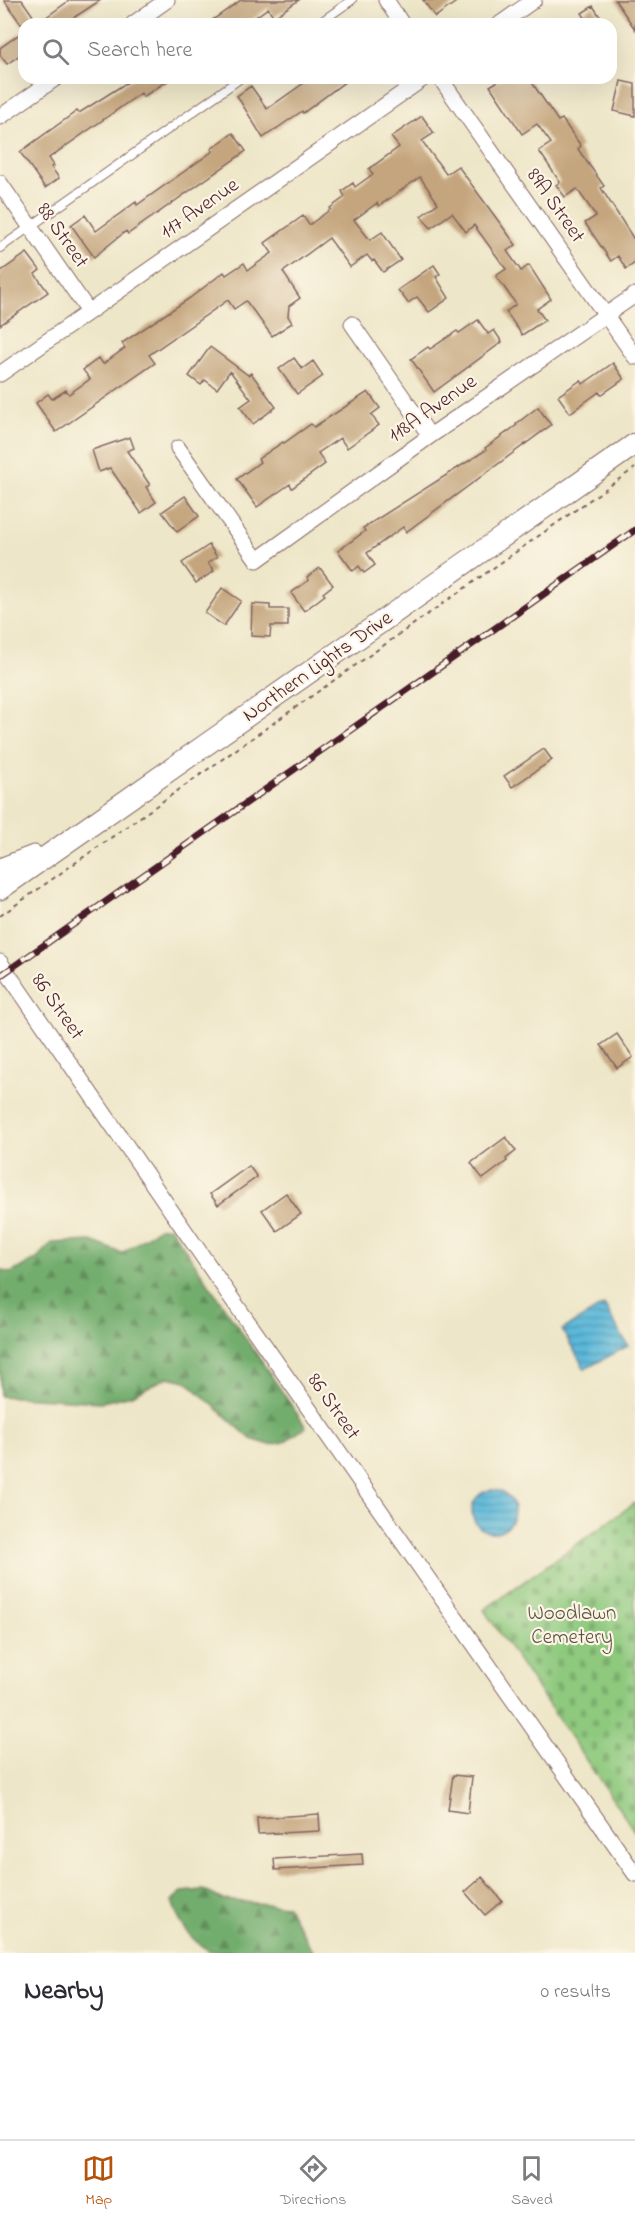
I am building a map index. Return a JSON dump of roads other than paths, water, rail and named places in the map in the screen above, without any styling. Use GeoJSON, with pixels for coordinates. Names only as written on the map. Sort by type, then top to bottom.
{"type":"FeatureCollection","features":[{"type":"Feature","properties":{"kind":"main road","name":"Northern Lights Drive"},"geometry":{"type":"LineString","coordinates":[[0,890],[635,444]]}},
{"type":"Feature","properties":{"kind":"main road"},"geometry":{"type":"LineString","coordinates":[[0,869],[68,843]]}},
{"type":"Feature","properties":{"kind":"street"},"geometry":{"type":"LineString","coordinates":[[142,18],[167,0]]}},
{"type":"Feature","properties":{"kind":"street"},"geometry":{"type":"LineString","coordinates":[[386,0],[398,18]]}},
{"type":"Feature","properties":{"kind":"street"},"geometry":{"type":"LineString","coordinates":[[508,18],[534,0]]}},
{"type":"Feature","properties":{"kind":"street"},"geometry":{"type":"LineString","coordinates":[[0,117],[47,84]]}},
{"type":"Feature","properties":{"kind":"street","name":"117 Avenue"},"geometry":{"type":"LineString","coordinates":[[0,374],[415,84]]}},
{"type":"Feature","properties":{"kind":"street","name":"89A Street"},"geometry":{"type":"LineString","coordinates":[[444,84],[635,357]]}},
{"type":"Feature","properties":{"kind":"street","name":"88 Street"},"geometry":{"type":"LineString","coordinates":[[0,183],[89,312]]}},
{"type":"Feature","properties":{"kind":"street","name":"118A Avenue"},"geometry":{"type":"LineString","coordinates":[[178,448],[257,560],[430,436],[635,295]]}},
{"type":"Feature","properties":{"kind":"street"},"geometry":{"type":"LineString","coordinates":[[352,324],[430,436]]}},
{"type":"Feature","properties":{"kind":"street","name":"86 Street"},"geometry":{"type":"LineString","coordinates":[[0,962],[225,1289],[635,1874]]}},
{"type":"Feature","properties":{"kind":"lane"},"geometry":{"type":"LineString","coordinates":[[326,18],[352,0]]}},
{"type":"Feature","properties":{"kind":"lane"},"geometry":{"type":"LineString","coordinates":[[0,248],[232,84]]}},
{"type":"Feature","properties":{"kind":"water"},"geometry":{"type":"Polygon","coordinates":[[[604,1305],[628,1346],[585,1369],[562,1330],[604,1305]]]}},
{"type":"Feature","properties":{"kind":"water"},"geometry":{"type":"Polygon","coordinates":[[[493,1490],[501,1491],[508,1496],[513,1503],[513,1519],[508,1526],[501,1531],[493,1532],[485,1531],[478,1526],[473,1519],[472,1511],[473,1503],[478,1496],[485,1491],[493,1490]]]}},
{"type":"Feature","properties":{"kind":"railway"},"geometry":{"type":"LineString","coordinates":[[0,976],[635,530]]}},
{"type":"Feature","properties":{"kind":"park label","name":"Woodlawn Cemetery"},"geometry":{"type":"Point","coordinates":[572,1626]}}]}
